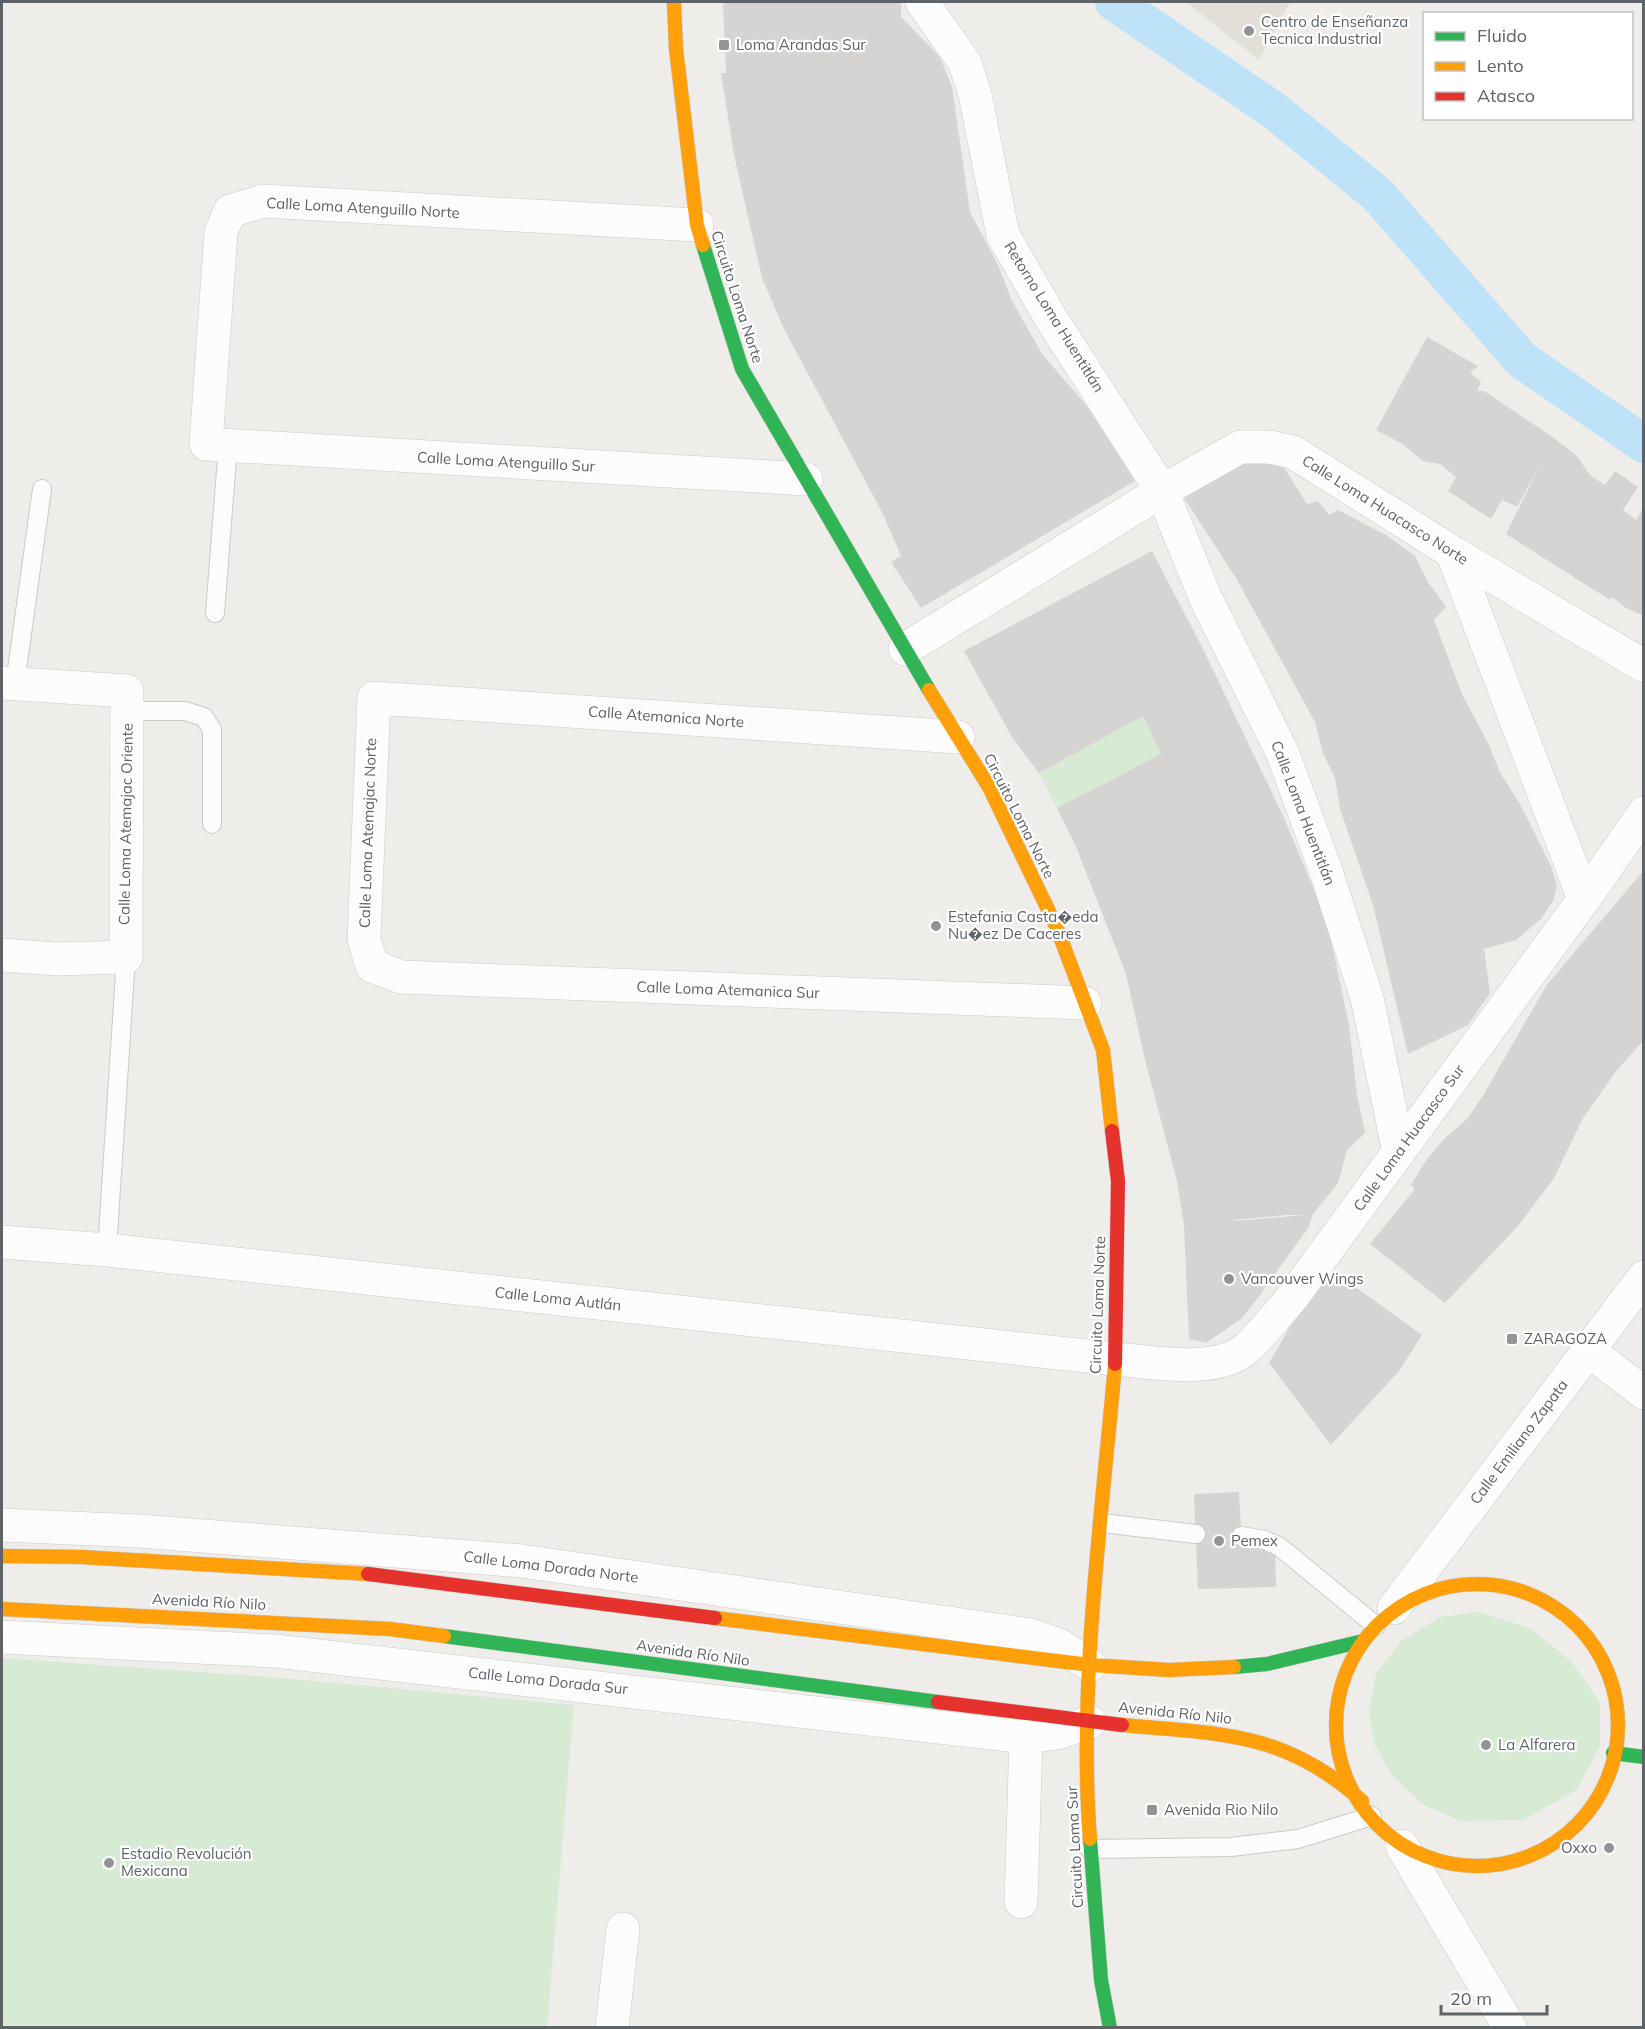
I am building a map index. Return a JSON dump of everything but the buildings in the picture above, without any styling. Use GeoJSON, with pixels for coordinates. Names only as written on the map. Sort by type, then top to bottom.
{"type":"FeatureCollection","features":[{"type":"Feature","properties":{"kind":"main road","name":"Circuito Loma Norte"},"geometry":{"type":"LineString","coordinates":[[674,2],[676,49],[696,225],[742,369],[905,649],[989,787],[1056,926],[1103,1050],[1118,1181],[1115,1359],[1090,1665]]}},
{"type":"Feature","properties":{"kind":"main road"},"geometry":{"type":"LineString","coordinates":[[2,1556],[81,1557],[360,1573],[1090,1665],[1168,1670],[1218,1669],[1267,1664],[1363,1641]]}},
{"type":"Feature","properties":{"kind":"main road"},"geometry":{"type":"LineString","coordinates":[[1367,1808],[1345,1760],[1340,1720],[1346,1679],[1363,1641],[1385,1617],[1429,1588],[1467,1579],[1511,1584],[1540,1598],[1567,1616],[1594,1650],[1610,1689],[1615,1731],[1613,1753],[1600,1791],[1587,1815],[1570,1835],[1548,1851],[1525,1862],[1500,1869],[1475,1870],[1449,1867],[1402,1846]]}},
{"type":"Feature","properties":{"kind":"main road","name":"Avenida Río Nilo"},"geometry":{"type":"LineString","coordinates":[[7,1623],[390,1629],[1090,1722],[1250,1738],[1307,1760],[1341,1782],[1402,1846]]}},
{"type":"Feature","properties":{"kind":"main road","name":"Circuito Loma Sur"},"geometry":{"type":"LineString","coordinates":[[1090,1665],[1088,1800],[1090,1849],[1101,1980],[1110,2028]]}},
{"type":"Feature","properties":{"kind":"main road"},"geometry":{"type":"LineString","coordinates":[[1613,1753],[1644,1757]]}},
{"type":"Feature","properties":{"kind":"street","name":"Retorno Loma Huentitlán"},"geometry":{"type":"LineString","coordinates":[[922,2],[965,63],[975,94],[1003,235],[1052,320],[1162,491]]}},
{"type":"Feature","properties":{"kind":"street","name":"Calle Loma Atenguillo Norte"},"geometry":{"type":"LineString","coordinates":[[217,445],[221,232],[230,211],[263,201],[696,225]]}},
{"type":"Feature","properties":{"kind":"street","name":"Calle Loma Atenguillo Sur"},"geometry":{"type":"LineString","coordinates":[[217,445],[806,479]]}},
{"type":"Feature","properties":{"kind":"street","name":"Calle Loma Huacasco Norte"},"geometry":{"type":"LineString","coordinates":[[905,649],[1162,491],[1240,447],[1269,447],[1293,452],[1452,552],[1644,666]]}},
{"type":"Feature","properties":{"kind":"street","name":"Calle Loma Huentitlán"},"geometry":{"type":"LineString","coordinates":[[1162,491],[1206,599],[1283,754],[1327,874],[1367,998],[1399,1152]]}},
{"type":"Feature","properties":{"kind":"street"},"geometry":{"type":"LineString","coordinates":[[1452,552],[1584,899]]}},
{"type":"Feature","properties":{"kind":"street"},"geometry":{"type":"LineString","coordinates":[[8,684],[127,701]]}},
{"type":"Feature","properties":{"kind":"street","name":"Calle Atemanica Norte"},"geometry":{"type":"LineString","coordinates":[[374,698],[958,737]]}},
{"type":"Feature","properties":{"kind":"street","name":"Calle Loma Atemajac Norte"},"geometry":{"type":"LineString","coordinates":[[372,966],[364,939],[374,698]]}},
{"type":"Feature","properties":{"kind":"street","name":"Calle Loma Atemajac Oriente"},"geometry":{"type":"LineString","coordinates":[[126,957],[127,701]]}},
{"type":"Feature","properties":{"kind":"street","name":"Calle Loma Huacasco Sur"},"geometry":{"type":"LineString","coordinates":[[1115,1359],[1188,1364],[1219,1362],[1245,1349],[1291,1299],[1584,899],[1644,813]]}},
{"type":"Feature","properties":{"kind":"street"},"geometry":{"type":"LineString","coordinates":[[2,955],[56,959],[126,957]]}},
{"type":"Feature","properties":{"kind":"street","name":"Calle Loma Atemanica Sur"},"geometry":{"type":"LineString","coordinates":[[372,966],[401,977],[1086,1003]]}},
{"type":"Feature","properties":{"kind":"street","name":"Calle Loma Autlán"},"geometry":{"type":"LineString","coordinates":[[2,1242],[107,1250],[1115,1359]]}},
{"type":"Feature","properties":{"kind":"street","name":"Calle Emiliano Zapata"},"geometry":{"type":"LineString","coordinates":[[1385,1617],[1644,1276]]}},
{"type":"Feature","properties":{"kind":"street"},"geometry":{"type":"LineString","coordinates":[[1588,1351],[1644,1393]]}},
{"type":"Feature","properties":{"kind":"street","name":"Calle Loma Dorada Norte"},"geometry":{"type":"LineString","coordinates":[[2,1525],[150,1532],[522,1561],[1031,1635],[1059,1645],[1090,1665]]}},
{"type":"Feature","properties":{"kind":"street","name":"Calle Loma Dorada Sur"},"geometry":{"type":"LineString","coordinates":[[7,1623],[275,1651],[1026,1737],[1058,1733],[1090,1722]]}},
{"type":"Feature","properties":{"kind":"street"},"geometry":{"type":"LineString","coordinates":[[1021,1902],[1026,1737]]}},
{"type":"Feature","properties":{"kind":"street"},"geometry":{"type":"LineString","coordinates":[[1402,1846],[1510,2028]]}},
{"type":"Feature","properties":{"kind":"street"},"geometry":{"type":"LineString","coordinates":[[612,2028],[623,1929]]}},
{"type":"Feature","properties":{"kind":"lane"},"geometry":{"type":"LineString","coordinates":[[215,613],[217,445]]}},
{"type":"Feature","properties":{"kind":"lane"},"geometry":{"type":"LineString","coordinates":[[8,684],[42,489]]}},
{"type":"Feature","properties":{"kind":"lane"},"geometry":{"type":"LineString","coordinates":[[127,701],[185,711],[204,717],[212,730],[212,824]]}},
{"type":"Feature","properties":{"kind":"lane"},"geometry":{"type":"LineString","coordinates":[[107,1250],[126,957]]}},
{"type":"Feature","properties":{"kind":"lane"},"geometry":{"type":"LineString","coordinates":[[1102,1523],[1196,1534]]}},
{"type":"Feature","properties":{"kind":"lane"},"geometry":{"type":"LineString","coordinates":[[1241,1536],[1265,1540],[1280,1547],[1385,1617]]}},
{"type":"Feature","properties":{"kind":"lane"},"geometry":{"type":"LineString","coordinates":[[1090,1849],[1231,1847],[1298,1839],[1367,1808]]}},
{"type":"Feature","properties":{"kind":"shaded area","name":"Centro de Enseñanza Tecnica Industrial"},"geometry":{"type":"Polygon","coordinates":[[[1186,2],[1290,2],[1259,60],[1186,2]]]}},
{"type":"Feature","properties":{"kind":"green space"},"geometry":{"type":"Polygon","coordinates":[[[1143,716],[1161,754],[1057,808],[1039,773],[1143,716]]]}},
{"type":"Feature","properties":{"kind":"green space"},"geometry":{"type":"Polygon","coordinates":[[[1478,1612],[1530,1628],[1572,1662],[1600,1703],[1600,1746],[1577,1790],[1523,1820],[1460,1821],[1422,1804],[1391,1774],[1374,1743],[1369,1711],[1376,1674],[1401,1641],[1440,1617],[1478,1612]]]}},
{"type":"Feature","properties":{"kind":"green space"},"geometry":{"type":"Polygon","coordinates":[[[2,1658],[271,1677],[574,1705],[547,2027],[2,2027],[2,1658]]]}},
{"type":"Feature","properties":{"kind":"waterway"},"geometry":{"type":"LineString","coordinates":[[1114,2],[1272,109],[1377,194],[1522,360],[1644,444]]}},
{"type":"Feature","properties":{"kind":"traffic: fast"},"geometry":{"type":"LineString","coordinates":[[703,245],[742,369],[929,690]]}},
{"type":"Feature","properties":{"kind":"traffic: fast"},"geometry":{"type":"LineString","coordinates":[[444,1636],[938,1702]]}},
{"type":"Feature","properties":{"kind":"traffic: fast"},"geometry":{"type":"LineString","coordinates":[[1234,1667],[1267,1664],[1363,1641]]}},
{"type":"Feature","properties":{"kind":"traffic: fast"},"geometry":{"type":"LineString","coordinates":[[1613,1753],[1644,1757]]}},
{"type":"Feature","properties":{"kind":"traffic: fast"},"geometry":{"type":"LineString","coordinates":[[1090,1839],[1101,1980],[1110,2028]]}},
{"type":"Feature","properties":{"kind":"traffic: slow"},"geometry":{"type":"LineString","coordinates":[[674,2],[676,49],[697,225],[703,245]]}},
{"type":"Feature","properties":{"kind":"traffic: slow"},"geometry":{"type":"LineString","coordinates":[[929,690],[989,787],[1056,926],[1103,1050],[1112,1131]]}},
{"type":"Feature","properties":{"kind":"traffic: slow"},"geometry":{"type":"LineString","coordinates":[[1090,1839],[1087,1781],[1089,1662],[1115,1364]]}},
{"type":"Feature","properties":{"kind":"traffic: slow"},"geometry":{"type":"LineString","coordinates":[[2,1556],[81,1557],[368,1574]]}},
{"type":"Feature","properties":{"kind":"traffic: slow"},"geometry":{"type":"LineString","coordinates":[[1477,1584],[1504,1587],[1531,1595],[1555,1608],[1577,1625],[1594,1647],[1607,1671],[1615,1698],[1618,1725],[1615,1752],[1607,1779],[1594,1803],[1577,1825],[1555,1842],[1531,1855],[1504,1863],[1477,1866],[1450,1863],[1423,1855],[1399,1842],[1377,1825],[1360,1803],[1347,1779],[1339,1752],[1336,1725],[1339,1698],[1347,1671],[1360,1647],[1377,1625],[1399,1608],[1423,1595],[1450,1587],[1477,1584]]}},
{"type":"Feature","properties":{"kind":"traffic: slow"},"geometry":{"type":"LineString","coordinates":[[2,1609],[390,1629],[444,1636]]}},
{"type":"Feature","properties":{"kind":"traffic: slow"},"geometry":{"type":"LineString","coordinates":[[715,1618],[1090,1665],[1169,1670],[1234,1667]]}},
{"type":"Feature","properties":{"kind":"traffic: slow"},"geometry":{"type":"LineString","coordinates":[[1122,1725],[1190,1731],[1250,1740],[1305,1761],[1333,1778],[1362,1801]]}},
{"type":"Feature","properties":{"kind":"traffic: jam"},"geometry":{"type":"LineString","coordinates":[[1112,1131],[1118,1181],[1115,1364]]}},
{"type":"Feature","properties":{"kind":"traffic: jam"},"geometry":{"type":"LineString","coordinates":[[368,1574],[715,1618]]}},
{"type":"Feature","properties":{"kind":"traffic: jam"},"geometry":{"type":"LineString","coordinates":[[938,1702],[1122,1725]]}},
{"type":"Feature","properties":{"kind":"place","name":"Centro de Enseñanza Tecnica Industrial"},"geometry":{"type":"Point","coordinates":[1249,31]}},
{"type":"Feature","properties":{"kind":"place","name":"Loma Arandas Sur"},"geometry":{"type":"Point","coordinates":[724,45]}},
{"type":"Feature","properties":{"kind":"place","name":"Estefania Casta�eda Nu�ez De Caceres"},"geometry":{"type":"Point","coordinates":[936,926]}},
{"type":"Feature","properties":{"kind":"place","name":"Vancouver Wings"},"geometry":{"type":"Point","coordinates":[1229,1279]}},
{"type":"Feature","properties":{"kind":"place","name":"ZARAGOZA"},"geometry":{"type":"Point","coordinates":[1512,1339]}},
{"type":"Feature","properties":{"kind":"place","name":"Pemex"},"geometry":{"type":"Point","coordinates":[1219,1541]}},
{"type":"Feature","properties":{"kind":"place","name":"La Alfarera"},"geometry":{"type":"Point","coordinates":[1486,1745]}},
{"type":"Feature","properties":{"kind":"place","name":"Avenida Rio Nilo"},"geometry":{"type":"Point","coordinates":[1152,1810]}},
{"type":"Feature","properties":{"kind":"place","name":"Oxxo"},"geometry":{"type":"Point","coordinates":[1609,1848]}},
{"type":"Feature","properties":{"kind":"place","name":"Estadio Revolución Mexicana"},"geometry":{"type":"Point","coordinates":[109,1863]}}]}
